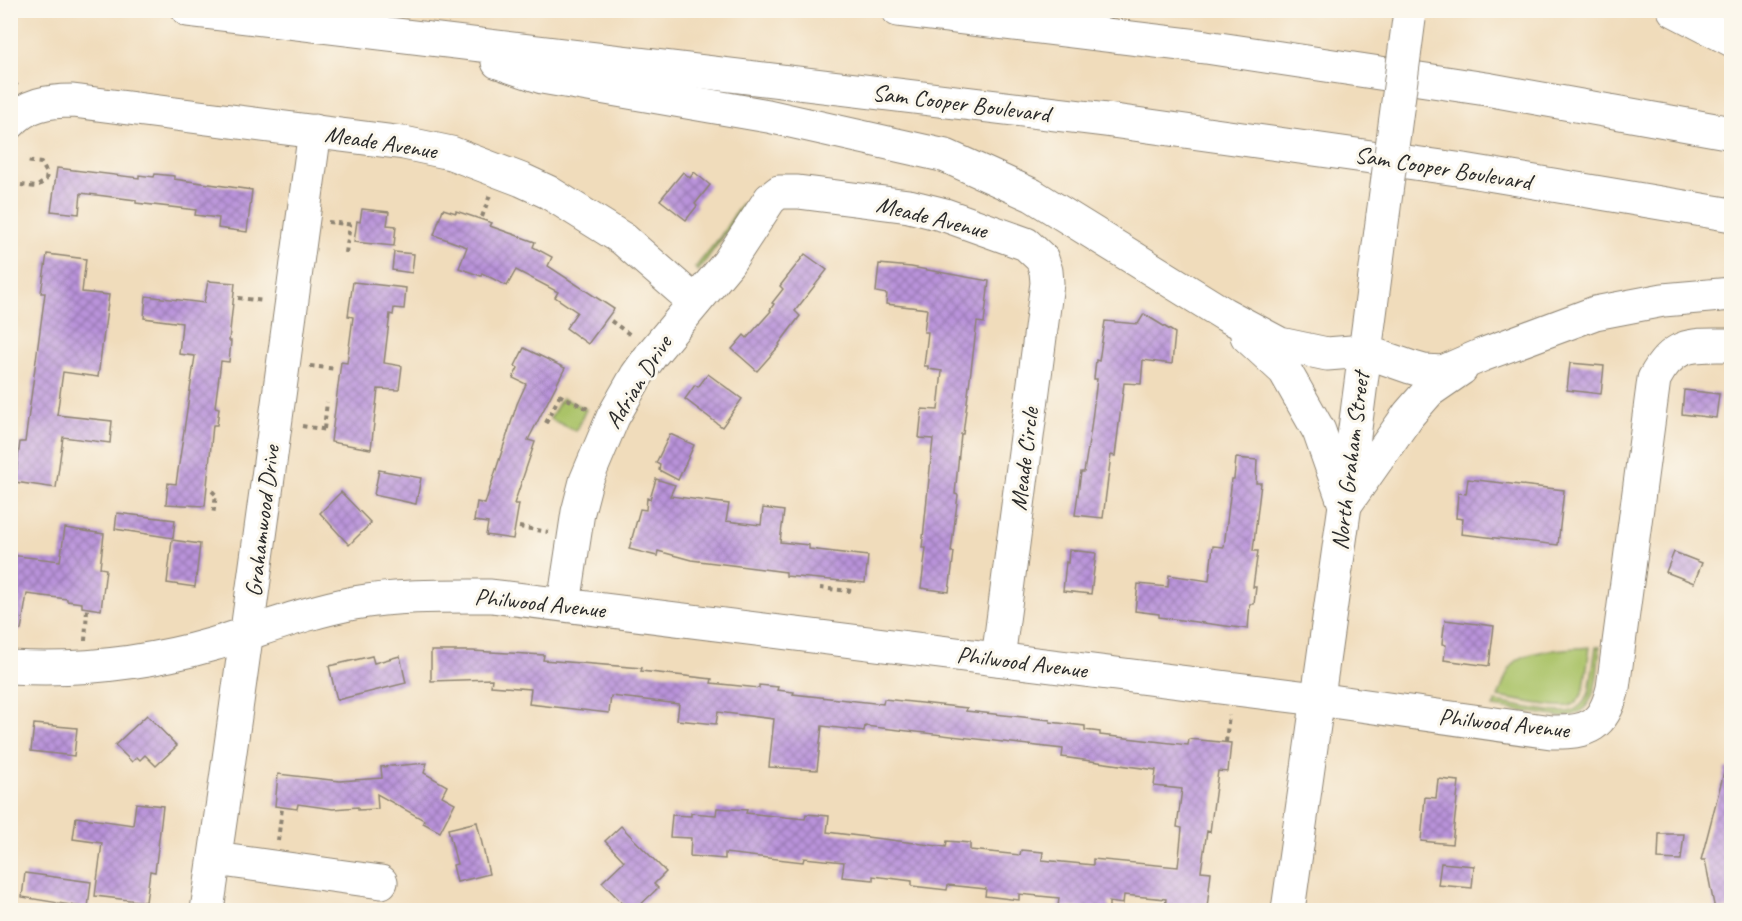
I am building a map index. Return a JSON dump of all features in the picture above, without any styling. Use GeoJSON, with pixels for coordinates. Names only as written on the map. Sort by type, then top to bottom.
{"type":"FeatureCollection","features":[{"type":"Feature","properties":{"kind":"main road","name":"Sam Cooper Boulevard"},"geometry":{"type":"LineString","coordinates":[[188,10],[1118,122],[1464,170],[1731,215]]}},
{"type":"Feature","properties":{"kind":"main road"},"geometry":{"type":"LineString","coordinates":[[898,10],[1218,49],[1486,89],[1731,133]]}},
{"type":"Feature","properties":{"kind":"main road"},"geometry":{"type":"LineString","coordinates":[[1674,10],[1731,40]]}},
{"type":"Feature","properties":{"kind":"main road","name":"North Graham Street"},"geometry":{"type":"LineString","coordinates":[[1288,910],[1345,505],[1409,15]]}},
{"type":"Feature","properties":{"kind":"main road"},"geometry":{"type":"LineString","coordinates":[[431,39],[542,76],[768,116],[946,156],[1032,195],[1224,314],[1280,344],[1327,354],[1364,351],[1424,371],[1443,372],[1482,354],[1596,313],[1663,300],[1731,294]]}},
{"type":"Feature","properties":{"kind":"main road","name":"Meade Avenue"},"geometry":{"type":"LineString","coordinates":[[19,116],[41,103],[73,102],[405,143],[451,153],[548,192],[623,239],[695,302]]}},
{"type":"Feature","properties":{"kind":"main road","name":"Grahamwood Drive"},"geometry":{"type":"LineString","coordinates":[[207,910],[248,633],[258,540],[315,131]]}},
{"type":"Feature","properties":{"kind":"main road","name":"Meade Avenue"},"geometry":{"type":"LineString","coordinates":[[779,192],[798,192],[909,206],[945,215],[1026,244],[1042,260]]}},
{"type":"Feature","properties":{"kind":"main road","name":"Adrian Drive"},"geometry":{"type":"LineString","coordinates":[[564,604],[578,512],[586,481],[602,442],[637,375],[657,347],[728,263],[770,199],[779,192]]}},
{"type":"Feature","properties":{"kind":"main road","name":"Meade Circle"},"geometry":{"type":"LineString","coordinates":[[998,659],[1047,283],[1042,260]]}},
{"type":"Feature","properties":{"kind":"main road"},"geometry":{"type":"LineString","coordinates":[[1224,314],[1284,371],[1319,431],[1345,505]]}},
{"type":"Feature","properties":{"kind":"main road","name":"Philwood Avenue"},"geometry":{"type":"LineString","coordinates":[[10,667],[83,667],[135,661],[212,644],[297,616],[355,603],[417,597],[491,596],[1317,699],[1551,732],[1583,730],[1594,725],[1603,717],[1613,688],[1654,379],[1668,356],[1680,349],[1697,345],[1731,345]]}},
{"type":"Feature","properties":{"kind":"main road"},"geometry":{"type":"LineString","coordinates":[[1345,505],[1390,438],[1429,391],[1482,354]]}},
{"type":"Feature","properties":{"kind":"main road"},"geometry":{"type":"LineString","coordinates":[[215,859],[381,882]]}},
{"type":"Feature","properties":{"kind":"path"},"geometry":{"type":"LineString","coordinates":[[21,185],[36,188],[46,180],[47,173],[41,163],[25,161]]}},
{"type":"Feature","properties":{"kind":"path"},"geometry":{"type":"LineString","coordinates":[[482,216],[491,192]]}},
{"type":"Feature","properties":{"kind":"path"},"geometry":{"type":"LineString","coordinates":[[325,221],[352,224],[346,253]]}},
{"type":"Feature","properties":{"kind":"path"},"geometry":{"type":"LineString","coordinates":[[238,298],[266,301]]}},
{"type":"Feature","properties":{"kind":"path"},"geometry":{"type":"LineString","coordinates":[[610,321],[633,336]]}},
{"type":"Feature","properties":{"kind":"path"},"geometry":{"type":"LineString","coordinates":[[306,365],[336,369]]}},
{"type":"Feature","properties":{"kind":"path"},"geometry":{"type":"LineString","coordinates":[[546,423],[560,395],[589,409]]}},
{"type":"Feature","properties":{"kind":"path"},"geometry":{"type":"LineString","coordinates":[[297,426],[326,430],[327,402]]}},
{"type":"Feature","properties":{"kind":"path"},"geometry":{"type":"LineString","coordinates":[[212,491],[216,495],[213,515]]}},
{"type":"Feature","properties":{"kind":"path"},"geometry":{"type":"LineString","coordinates":[[519,527],[548,532]]}},
{"type":"Feature","properties":{"kind":"path"},"geometry":{"type":"LineString","coordinates":[[820,588],[849,591],[850,585]]}},
{"type":"Feature","properties":{"kind":"path"},"geometry":{"type":"LineString","coordinates":[[85,643],[87,609]]}},
{"type":"Feature","properties":{"kind":"path"},"geometry":{"type":"LineString","coordinates":[[1226,742],[1229,711]]}},
{"type":"Feature","properties":{"kind":"path"},"geometry":{"type":"LineString","coordinates":[[278,844],[282,808]]}},
{"type":"Feature","properties":{"kind":"green space"},"geometry":{"type":"Polygon","coordinates":[[[741,204],[744,208],[698,271],[695,268],[720,237],[741,204]]]}},
{"type":"Feature","properties":{"kind":"green space"},"geometry":{"type":"Polygon","coordinates":[[[562,398],[586,409],[576,431],[550,419],[562,398]]]}},
{"type":"Feature","properties":{"kind":"green space"},"geometry":{"type":"Polygon","coordinates":[[[1590,647],[1583,691],[1572,705],[1563,707],[1498,697],[1509,669],[1522,658],[1551,650],[1590,647]]]}},
{"type":"Feature","properties":{"kind":"green space"},"geometry":{"type":"Polygon","coordinates":[[[1596,647],[1600,647],[1596,682],[1589,702],[1583,709],[1562,717],[1493,707],[1496,702],[1553,712],[1568,712],[1575,709],[1589,693],[1596,647]]]}},
{"type":"Feature","properties":{"kind":"building"},"geometry":{"type":"Polygon","coordinates":[[[57,168],[139,178],[139,175],[154,177],[155,174],[174,176],[174,179],[252,190],[247,232],[218,228],[219,218],[195,215],[196,210],[136,203],[136,200],[81,193],[79,214],[51,211],[57,168]]]}},
{"type":"Feature","properties":{"kind":"building"},"geometry":{"type":"Polygon","coordinates":[[[683,172],[690,178],[694,172],[710,185],[686,220],[660,200],[683,172]]]}},
{"type":"Feature","properties":{"kind":"building"},"geometry":{"type":"Polygon","coordinates":[[[362,209],[389,212],[387,225],[396,226],[394,246],[354,242],[357,221],[360,222],[362,209]]]}},
{"type":"Feature","properties":{"kind":"building"},"geometry":{"type":"Polygon","coordinates":[[[443,209],[492,223],[490,226],[535,242],[533,247],[552,257],[548,266],[614,309],[588,344],[566,328],[577,312],[555,297],[558,292],[516,270],[507,286],[482,273],[481,276],[459,268],[467,247],[434,235],[443,209]]]}},
{"type":"Feature","properties":{"kind":"building"},"geometry":{"type":"Polygon","coordinates":[[[394,252],[414,254],[412,273],[392,270],[394,252]]]}},
{"type":"Feature","properties":{"kind":"building"},"geometry":{"type":"Polygon","coordinates":[[[47,254],[86,259],[82,292],[109,295],[98,377],[63,372],[57,415],[112,421],[110,443],[63,437],[56,488],[15,482],[20,442],[25,442],[45,293],[41,293],[47,254]]]}},
{"type":"Feature","properties":{"kind":"building"},"geometry":{"type":"Polygon","coordinates":[[[805,254],[827,270],[795,311],[800,316],[780,345],[757,371],[732,349],[744,335],[747,338],[771,311],[774,304],[772,303],[783,289],[780,286],[805,254]]]}},
{"type":"Feature","properties":{"kind":"building"},"geometry":{"type":"Polygon","coordinates":[[[879,264],[911,267],[989,281],[984,323],[977,322],[963,434],[961,434],[955,494],[958,495],[951,552],[954,552],[949,592],[921,588],[926,548],[922,548],[933,439],[919,438],[922,409],[938,410],[942,371],[928,369],[928,366],[924,366],[928,332],[924,332],[927,309],[886,304],[887,294],[876,292],[879,264]]]}},
{"type":"Feature","properties":{"kind":"building"},"geometry":{"type":"Polygon","coordinates":[[[208,281],[235,283],[229,362],[221,361],[215,407],[219,408],[217,425],[213,425],[205,506],[166,504],[168,483],[176,484],[195,356],[179,354],[182,323],[144,318],[146,296],[204,303],[208,281]]]}},
{"type":"Feature","properties":{"kind":"building"},"geometry":{"type":"Polygon","coordinates":[[[353,282],[406,288],[404,309],[394,308],[393,315],[390,314],[384,363],[402,366],[399,390],[378,389],[371,449],[331,442],[341,362],[347,363],[353,317],[348,316],[353,282]]]}},
{"type":"Feature","properties":{"kind":"building"},"geometry":{"type":"Polygon","coordinates":[[[1144,314],[1175,333],[1172,364],[1143,360],[1141,384],[1124,383],[1115,456],[1111,455],[1103,518],[1075,515],[1081,472],[1084,472],[1091,428],[1097,379],[1094,379],[1096,360],[1099,361],[1105,321],[1138,324],[1144,314]]]}},
{"type":"Feature","properties":{"kind":"building"},"geometry":{"type":"Polygon","coordinates":[[[524,348],[565,368],[528,440],[535,442],[514,504],[519,504],[513,539],[486,535],[488,523],[474,521],[477,502],[485,504],[517,404],[526,384],[513,378],[518,368],[515,366],[524,348]]]}},
{"type":"Feature","properties":{"kind":"building"},"geometry":{"type":"Polygon","coordinates":[[[1570,363],[1604,366],[1601,394],[1567,390],[1570,363]]]}},
{"type":"Feature","properties":{"kind":"building"},"geometry":{"type":"Polygon","coordinates":[[[708,374],[742,399],[722,427],[685,399],[695,385],[698,387],[708,374]]]}},
{"type":"Feature","properties":{"kind":"building"},"geometry":{"type":"Polygon","coordinates":[[[1684,390],[1719,394],[1716,418],[1682,414],[1684,390]]]}},
{"type":"Feature","properties":{"kind":"building"},"geometry":{"type":"Polygon","coordinates":[[[670,434],[694,445],[678,480],[659,470],[660,465],[656,463],[670,434]]]}},
{"type":"Feature","properties":{"kind":"building"},"geometry":{"type":"Polygon","coordinates":[[[1236,458],[1257,460],[1256,483],[1261,483],[1253,551],[1258,551],[1253,587],[1256,587],[1254,604],[1250,604],[1248,629],[1159,617],[1159,614],[1135,611],[1138,584],[1168,587],[1169,575],[1209,581],[1213,546],[1224,547],[1236,458]]]}},
{"type":"Feature","properties":{"kind":"building"},"geometry":{"type":"Polygon","coordinates":[[[379,470],[421,478],[416,504],[374,495],[379,470]]]}},
{"type":"Feature","properties":{"kind":"building"},"geometry":{"type":"Polygon","coordinates":[[[656,479],[675,485],[670,496],[729,504],[726,521],[761,525],[763,508],[784,511],[780,542],[809,545],[809,549],[868,556],[865,583],[786,576],[786,572],[691,560],[658,551],[657,556],[629,549],[640,509],[646,510],[647,498],[650,499],[656,479]]]}},
{"type":"Feature","properties":{"kind":"building"},"geometry":{"type":"Polygon","coordinates":[[[1468,479],[1564,490],[1558,545],[1461,534],[1463,519],[1456,518],[1458,493],[1466,494],[1468,479]]]}},
{"type":"Feature","properties":{"kind":"building"},"geometry":{"type":"Polygon","coordinates":[[[341,492],[371,523],[349,545],[320,513],[341,492]]]}},
{"type":"Feature","properties":{"kind":"building"},"geometry":{"type":"Polygon","coordinates":[[[117,513],[175,520],[173,538],[115,529],[117,513]]]}},
{"type":"Feature","properties":{"kind":"building"},"geometry":{"type":"Polygon","coordinates":[[[65,528],[104,534],[100,568],[106,569],[101,610],[82,607],[82,603],[67,601],[67,599],[27,594],[21,630],[10,630],[10,555],[60,561],[65,528]]]}},
{"type":"Feature","properties":{"kind":"building"},"geometry":{"type":"Polygon","coordinates":[[[172,540],[200,544],[195,587],[167,583],[172,540]]]}},
{"type":"Feature","properties":{"kind":"building"},"geometry":{"type":"Polygon","coordinates":[[[1069,550],[1096,553],[1091,594],[1063,591],[1069,550]]]}},
{"type":"Feature","properties":{"kind":"building"},"geometry":{"type":"Polygon","coordinates":[[[1674,552],[1702,563],[1694,583],[1666,572],[1674,552]]]}},
{"type":"Feature","properties":{"kind":"building"},"geometry":{"type":"Polygon","coordinates":[[[1445,620],[1494,626],[1489,666],[1444,660],[1446,645],[1442,644],[1445,620]]]}},
{"type":"Feature","properties":{"kind":"building"},"geometry":{"type":"Polygon","coordinates":[[[431,651],[544,655],[543,660],[642,668],[641,671],[712,679],[711,683],[759,688],[759,685],[778,687],[777,690],[794,692],[793,694],[883,704],[884,699],[967,708],[966,711],[1085,726],[1085,730],[1100,732],[1100,735],[1188,745],[1189,739],[1231,743],[1228,772],[1218,771],[1210,832],[1207,831],[1201,871],[1211,872],[1207,908],[1165,910],[1166,899],[1124,895],[1123,904],[1109,902],[1109,910],[1058,907],[1059,898],[1019,894],[1019,900],[985,896],[986,889],[948,885],[947,890],[912,886],[912,881],[873,876],[873,880],[842,877],[844,862],[804,858],[803,862],[725,853],[725,859],[690,856],[691,838],[670,837],[672,815],[691,816],[691,813],[716,815],[717,808],[805,819],[806,814],[829,816],[827,832],[946,847],[947,841],[970,843],[970,850],[1020,855],[1021,850],[1043,852],[1042,860],[1093,865],[1093,859],[1178,867],[1182,828],[1177,827],[1182,789],[1154,786],[1156,770],[1062,757],[1063,749],[865,726],[864,731],[822,726],[817,770],[769,767],[774,719],[718,712],[716,724],[677,720],[679,704],[611,696],[609,713],[529,704],[531,689],[491,686],[492,679],[431,681],[431,651]]]}},
{"type":"Feature","properties":{"kind":"building"},"geometry":{"type":"Polygon","coordinates":[[[372,656],[374,663],[400,656],[406,683],[337,700],[329,666],[372,656]]]}},
{"type":"Feature","properties":{"kind":"building"},"geometry":{"type":"Polygon","coordinates":[[[147,715],[177,746],[156,766],[145,755],[140,760],[137,757],[132,762],[115,745],[147,715]]]}},
{"type":"Feature","properties":{"kind":"building"},"geometry":{"type":"Polygon","coordinates":[[[34,724],[77,728],[74,756],[31,751],[34,724]]]}},
{"type":"Feature","properties":{"kind":"building"},"geometry":{"type":"Polygon","coordinates":[[[427,763],[424,773],[447,786],[442,796],[455,803],[440,832],[423,823],[424,820],[377,794],[378,809],[358,810],[358,807],[333,809],[298,804],[297,809],[275,806],[278,774],[340,781],[382,778],[381,767],[427,763]]]}},
{"type":"Feature","properties":{"kind":"building"},"geometry":{"type":"Polygon","coordinates":[[[1725,768],[1731,769],[1731,908],[1715,910],[1705,860],[1701,860],[1725,768]]]}},
{"type":"Feature","properties":{"kind":"building"},"geometry":{"type":"Polygon","coordinates":[[[1438,779],[1459,781],[1452,844],[1421,841],[1425,797],[1436,798],[1438,779]]]}},
{"type":"Feature","properties":{"kind":"building"},"geometry":{"type":"Polygon","coordinates":[[[136,803],[163,806],[155,872],[150,871],[146,902],[95,896],[102,843],[73,839],[76,817],[133,825],[136,803]]]}},
{"type":"Feature","properties":{"kind":"building"},"geometry":{"type":"Polygon","coordinates":[[[477,822],[489,874],[457,882],[453,865],[457,864],[448,829],[477,822]]]}},
{"type":"Feature","properties":{"kind":"building"},"geometry":{"type":"Polygon","coordinates":[[[621,826],[666,872],[654,884],[658,888],[635,910],[629,910],[602,882],[624,861],[605,841],[621,826]]]}},
{"type":"Feature","properties":{"kind":"building"},"geometry":{"type":"Polygon","coordinates":[[[1659,834],[1684,834],[1681,860],[1658,859],[1659,834]]]}},
{"type":"Feature","properties":{"kind":"building"},"geometry":{"type":"Polygon","coordinates":[[[1441,863],[1474,866],[1472,888],[1438,885],[1441,863]]]}},
{"type":"Feature","properties":{"kind":"building"},"geometry":{"type":"Polygon","coordinates":[[[25,873],[91,882],[88,908],[22,897],[25,873]]]}}]}
